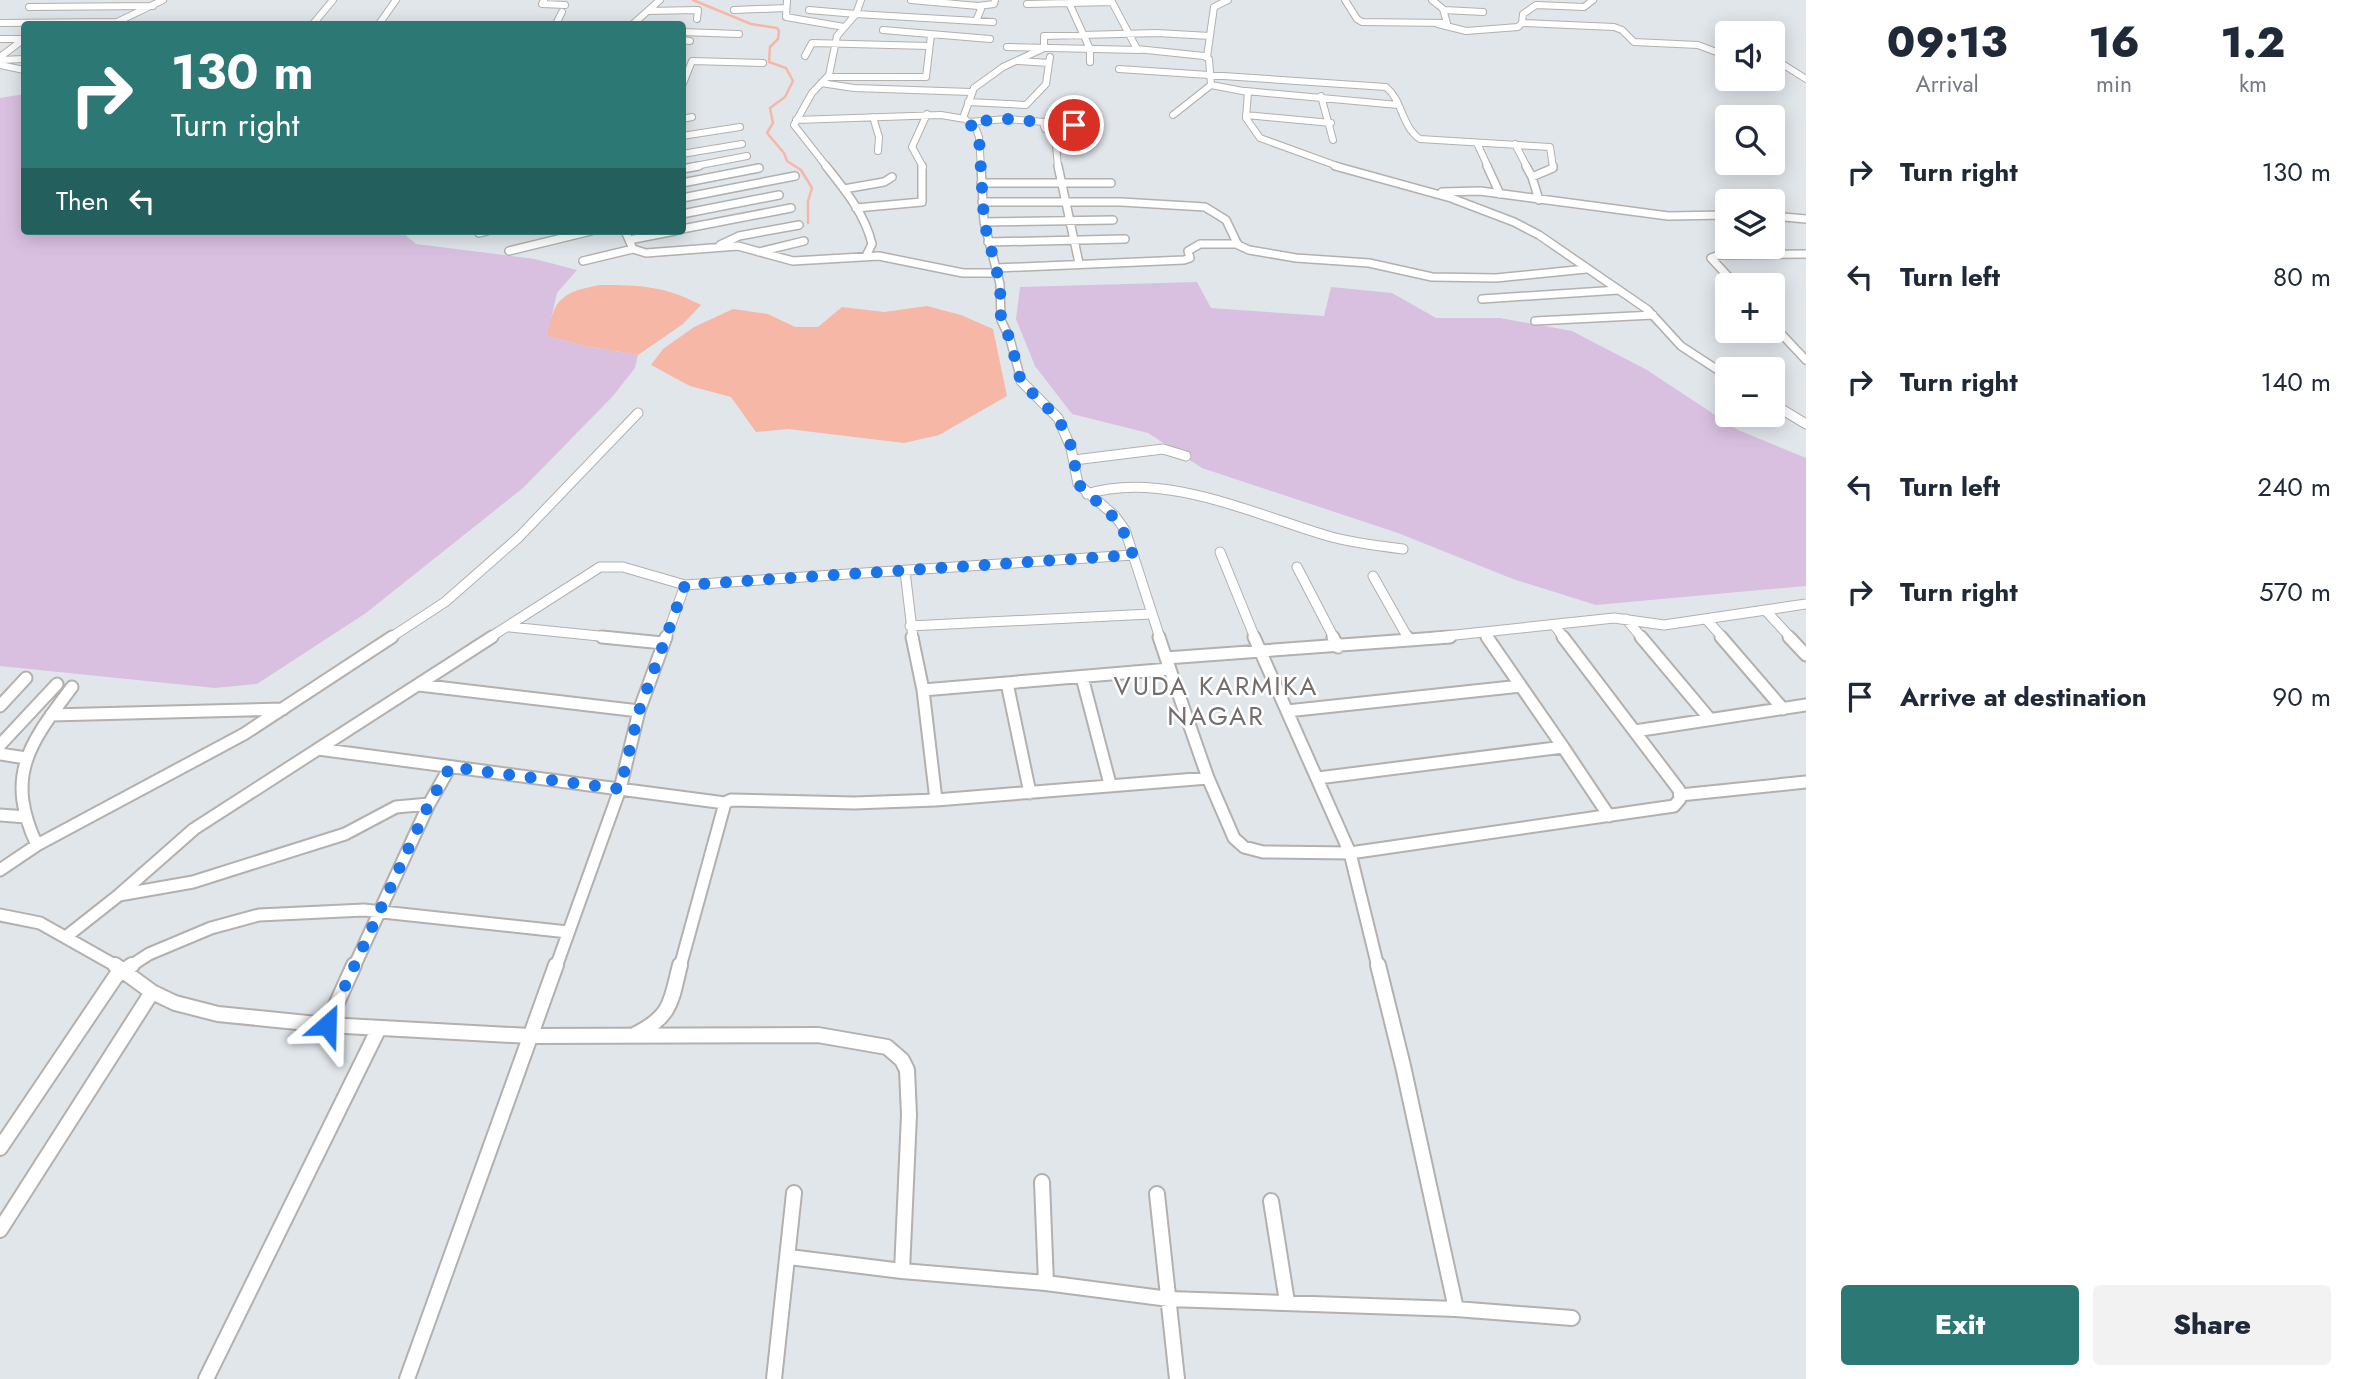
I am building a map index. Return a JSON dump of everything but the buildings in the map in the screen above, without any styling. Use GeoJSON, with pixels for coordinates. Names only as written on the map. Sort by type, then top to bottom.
{"type":"FeatureCollection","features":[{"type":"Feature","properties":{"kind":"street"},"geometry":{"type":"LineString","coordinates":[[45,21],[70,0]]}},
{"type":"Feature","properties":{"kind":"street"},"geometry":{"type":"LineString","coordinates":[[119,21],[163,0]]}},
{"type":"Feature","properties":{"kind":"street"},"geometry":{"type":"LineString","coordinates":[[316,21],[333,0]]}},
{"type":"Feature","properties":{"kind":"street"},"geometry":{"type":"LineString","coordinates":[[381,21],[396,0]]}},
{"type":"Feature","properties":{"kind":"street"},"geometry":{"type":"LineString","coordinates":[[544,0],[542,4],[565,5]]}},
{"type":"Feature","properties":{"kind":"street"},"geometry":{"type":"LineString","coordinates":[[636,21],[660,0]]}},
{"type":"Feature","properties":{"kind":"street"},"geometry":{"type":"LineString","coordinates":[[787,0],[786,18],[844,27]]}},
{"type":"Feature","properties":{"kind":"street"},"geometry":{"type":"LineString","coordinates":[[861,0],[856,14],[835,43],[833,66],[828,77],[796,120],[796,128],[856,208],[872,238],[871,248],[866,256]]}},
{"type":"Feature","properties":{"kind":"street"},"geometry":{"type":"LineString","coordinates":[[911,0],[978,6],[993,4],[995,0]]}},
{"type":"Feature","properties":{"kind":"street"},"geometry":{"type":"LineString","coordinates":[[1211,85],[1207,57],[1214,7],[1227,0]]}},
{"type":"Feature","properties":{"kind":"street"},"geometry":{"type":"LineString","coordinates":[[1345,0],[1357,19],[1362,22],[1447,23],[1444,10]]}},
{"type":"Feature","properties":{"kind":"street"},"geometry":{"type":"LineString","coordinates":[[1432,0],[1444,10],[1483,12]]}},
{"type":"Feature","properties":{"kind":"street"},"geometry":{"type":"LineString","coordinates":[[1438,24],[1452,30],[1475,31],[1518,27],[1522,23],[1523,14],[1532,6],[1584,7],[1593,0]]}},
{"type":"Feature","properties":{"kind":"street"},"geometry":{"type":"LineString","coordinates":[[1027,4],[1111,1],[1127,34],[1140,50]]}},
{"type":"Feature","properties":{"kind":"street"},"geometry":{"type":"LineString","coordinates":[[828,77],[926,77],[932,18],[940,2]]}},
{"type":"Feature","properties":{"kind":"street"},"geometry":{"type":"LineString","coordinates":[[1069,3],[1090,50],[1090,62]]}},
{"type":"Feature","properties":{"kind":"street"},"geometry":{"type":"LineString","coordinates":[[29,6],[153,6]]}},
{"type":"Feature","properties":{"kind":"street"},"geometry":{"type":"LineString","coordinates":[[976,21],[981,9],[978,6]]}},
{"type":"Feature","properties":{"kind":"street"},"geometry":{"type":"LineString","coordinates":[[734,10],[786,8]]}},
{"type":"Feature","properties":{"kind":"street"},"geometry":{"type":"LineString","coordinates":[[648,11],[698,10],[697,19]]}},
{"type":"Feature","properties":{"kind":"street"},"geometry":{"type":"LineString","coordinates":[[809,10],[993,22]]}},
{"type":"Feature","properties":{"kind":"street"},"geometry":{"type":"LineString","coordinates":[[558,21],[562,12]]}},
{"type":"Feature","properties":{"kind":"street"},"geometry":{"type":"LineString","coordinates":[[0,23],[21,23]]}},
{"type":"Feature","properties":{"kind":"street"},"geometry":{"type":"LineString","coordinates":[[1522,23],[1614,27],[1622,30],[1634,42],[1698,45],[1715,51]]}},
{"type":"Feature","properties":{"kind":"street"},"geometry":{"type":"LineString","coordinates":[[883,30],[990,39]]}},
{"type":"Feature","properties":{"kind":"street"},"geometry":{"type":"LineString","coordinates":[[686,32],[739,34]]}},
{"type":"Feature","properties":{"kind":"street"},"geometry":{"type":"LineString","coordinates":[[1044,48],[1044,36],[1210,36]]}},
{"type":"Feature","properties":{"kind":"street"},"geometry":{"type":"LineString","coordinates":[[0,39],[21,39]]}},
{"type":"Feature","properties":{"kind":"street"},"geometry":{"type":"LineString","coordinates":[[0,59],[21,42]]}},
{"type":"Feature","properties":{"kind":"street"},"geometry":{"type":"LineString","coordinates":[[805,56],[810,44],[929,46]]}},
{"type":"Feature","properties":{"kind":"street"},"geometry":{"type":"LineString","coordinates":[[1007,47],[1140,50],[1207,57]]}},
{"type":"Feature","properties":{"kind":"street"},"geometry":{"type":"LineString","coordinates":[[1044,48],[1003,67],[971,92],[968,102],[966,120],[979,137],[984,222],[1002,294],[1001,320],[1010,339],[1021,382],[1058,418],[1069,441],[1078,484],[1120,523],[1208,779],[1234,838],[1244,847],[1263,852],[1350,853],[1667,808],[1679,803],[1680,795],[1655,756],[1555,626]]}},
{"type":"Feature","properties":{"kind":"street"},"geometry":{"type":"LineString","coordinates":[[968,102],[1026,105],[1046,84],[1051,52],[1044,48]]}},
{"type":"Feature","properties":{"kind":"street"},"geometry":{"type":"LineString","coordinates":[[0,59],[21,59]]}},
{"type":"Feature","properties":{"kind":"street"},"geometry":{"type":"LineString","coordinates":[[0,59],[21,69]]}},
{"type":"Feature","properties":{"kind":"street"},"geometry":{"type":"LineString","coordinates":[[1017,60],[1049,63]]}},
{"type":"Feature","properties":{"kind":"street"},"geometry":{"type":"LineString","coordinates":[[686,76],[692,61],[763,63]]}},
{"type":"Feature","properties":{"kind":"street"},"geometry":{"type":"LineString","coordinates":[[1785,66],[1806,79]]}},
{"type":"Feature","properties":{"kind":"street"},"geometry":{"type":"LineString","coordinates":[[1119,69],[1382,86],[1393,92],[1404,123],[1416,137],[1434,141],[1543,146],[1551,149],[1553,168],[1532,177]]}},
{"type":"Feature","properties":{"kind":"street"},"geometry":{"type":"LineString","coordinates":[[821,83],[854,88],[971,92]]}},
{"type":"Feature","properties":{"kind":"street"},"geometry":{"type":"LineString","coordinates":[[1211,85],[1246,91],[1398,105]]}},
{"type":"Feature","properties":{"kind":"street"},"geometry":{"type":"LineString","coordinates":[[1172,115],[1184,102],[1202,95],[1211,85]]}},
{"type":"Feature","properties":{"kind":"street"},"geometry":{"type":"LineString","coordinates":[[1246,91],[1249,94],[1246,115],[1255,134],[1269,143],[1339,167],[1474,205],[1514,222],[1619,290],[1653,315],[1681,346],[1715,368]]}},
{"type":"Feature","properties":{"kind":"street"},"geometry":{"type":"LineString","coordinates":[[1321,96],[1323,111],[1334,131],[1333,140]]}},
{"type":"Feature","properties":{"kind":"street"},"geometry":{"type":"LineString","coordinates":[[796,120],[928,114],[966,120],[1001,119],[1095,126]]}},
{"type":"Feature","properties":{"kind":"street"},"geometry":{"type":"LineString","coordinates":[[856,208],[922,202],[924,169],[912,148],[928,114]]}},
{"type":"Feature","properties":{"kind":"street"},"geometry":{"type":"LineString","coordinates":[[1246,115],[1331,123]]}},
{"type":"Feature","properties":{"kind":"street"},"geometry":{"type":"LineString","coordinates":[[686,118],[692,117]]}},
{"type":"Feature","properties":{"kind":"street"},"geometry":{"type":"LineString","coordinates":[[873,117],[878,131],[878,151]]}},
{"type":"Feature","properties":{"kind":"street"},"geometry":{"type":"LineString","coordinates":[[1043,123],[1045,129],[1055,133],[1060,183],[1079,263]]}},
{"type":"Feature","properties":{"kind":"street"},"geometry":{"type":"LineString","coordinates":[[686,135],[740,127]]}},
{"type":"Feature","properties":{"kind":"street"},"geometry":{"type":"LineString","coordinates":[[1477,143],[1500,194]]}},
{"type":"Feature","properties":{"kind":"street"},"geometry":{"type":"LineString","coordinates":[[686,153],[742,144]]}},
{"type":"Feature","properties":{"kind":"street"},"geometry":{"type":"LineString","coordinates":[[1516,145],[1532,177],[1539,200]]}},
{"type":"Feature","properties":{"kind":"street"},"geometry":{"type":"LineString","coordinates":[[686,168],[747,156]]}},
{"type":"Feature","properties":{"kind":"street"},"geometry":{"type":"LineString","coordinates":[[686,182],[759,168]]}},
{"type":"Feature","properties":{"kind":"street"},"geometry":{"type":"LineString","coordinates":[[686,197],[794,176]]}},
{"type":"Feature","properties":{"kind":"street"},"geometry":{"type":"LineString","coordinates":[[844,189],[884,182],[892,177]]}},
{"type":"Feature","properties":{"kind":"street"},"geometry":{"type":"LineString","coordinates":[[981,183],[1111,183]]}},
{"type":"Feature","properties":{"kind":"street"},"geometry":{"type":"LineString","coordinates":[[1432,193],[1474,190],[1668,216],[1715,215]]}},
{"type":"Feature","properties":{"kind":"street"},"geometry":{"type":"LineString","coordinates":[[686,213],[779,195]]}},
{"type":"Feature","properties":{"kind":"street"},"geometry":{"type":"LineString","coordinates":[[982,202],[1121,202],[1205,207],[1226,220],[1238,244],[1243,248],[1273,254],[1367,262],[1440,278],[1586,269]]}},
{"type":"Feature","properties":{"kind":"street"},"geometry":{"type":"LineString","coordinates":[[686,228],[791,208]]}},
{"type":"Feature","properties":{"kind":"street"},"geometry":{"type":"LineString","coordinates":[[1785,217],[1806,219]]}},
{"type":"Feature","properties":{"kind":"street"},"geometry":{"type":"LineString","coordinates":[[984,222],[1113,220]]}},
{"type":"Feature","properties":{"kind":"street"},"geometry":{"type":"LineString","coordinates":[[718,247],[739,236],[799,225]]}},
{"type":"Feature","properties":{"kind":"street"},"geometry":{"type":"LineString","coordinates":[[509,251],[575,235]]}},
{"type":"Feature","properties":{"kind":"street"},"geometry":{"type":"LineString","coordinates":[[627,235],[633,249]]}},
{"type":"Feature","properties":{"kind":"street"},"geometry":{"type":"LineString","coordinates":[[629,240],[655,235]]}},
{"type":"Feature","properties":{"kind":"street"},"geometry":{"type":"LineString","coordinates":[[988,242],[1125,239]]}},
{"type":"Feature","properties":{"kind":"street"},"geometry":{"type":"LineString","coordinates":[[759,252],[804,241]]}},
{"type":"Feature","properties":{"kind":"street"},"geometry":{"type":"LineString","coordinates":[[583,261],[633,249],[661,254],[737,246],[793,261],[866,256],[900,259],[963,273],[1079,263],[1184,260],[1190,258],[1188,250],[1200,244],[1238,244]]}},
{"type":"Feature","properties":{"kind":"street"},"geometry":{"type":"LineString","coordinates":[[1724,273],[1711,258],[1719,255],[1806,254]]}},
{"type":"Feature","properties":{"kind":"street"},"geometry":{"type":"LineString","coordinates":[[1482,299],[1619,290]]}},
{"type":"Feature","properties":{"kind":"street"},"geometry":{"type":"LineString","coordinates":[[1535,321],[1653,315]]}},
{"type":"Feature","properties":{"kind":"street"},"geometry":{"type":"LineString","coordinates":[[1785,338],[1806,360]]}},
{"type":"Feature","properties":{"kind":"street"},"geometry":{"type":"LineString","coordinates":[[1785,411],[1806,424]]}},
{"type":"Feature","properties":{"kind":"street"},"geometry":{"type":"LineString","coordinates":[[0,870],[37,845],[244,734],[427,615],[463,588],[527,530],[638,413]]}},
{"type":"Feature","properties":{"kind":"street"},"geometry":{"type":"LineString","coordinates":[[1074,460],[1167,449],[1186,456]]}},
{"type":"Feature","properties":{"kind":"street"},"geometry":{"type":"LineString","coordinates":[[1087,494],[1108,486],[1154,487],[1330,536],[1403,549]]}},
{"type":"Feature","properties":{"kind":"street"},"geometry":{"type":"LineString","coordinates":[[1220,552],[1260,651],[1350,853],[1403,1066],[1456,1309]]}},
{"type":"Feature","properties":{"kind":"street"},"geometry":{"type":"LineString","coordinates":[[67,936],[120,895],[194,829],[600,566],[623,567],[685,585],[1133,555]]}},
{"type":"Feature","properties":{"kind":"street"},"geometry":{"type":"LineString","coordinates":[[1297,567],[1338,647]]}},
{"type":"Feature","properties":{"kind":"street"},"geometry":{"type":"LineString","coordinates":[[905,571],[910,626],[923,690],[936,800]]}},
{"type":"Feature","properties":{"kind":"street"},"geometry":{"type":"LineString","coordinates":[[1373,576],[1409,640]]}},
{"type":"Feature","properties":{"kind":"street"},"geometry":{"type":"LineString","coordinates":[[407,1379],[620,789],[639,711],[685,585]]}},
{"type":"Feature","properties":{"kind":"street"},"geometry":{"type":"LineString","coordinates":[[923,690],[1083,677],[1260,651],[1485,634],[1606,618],[1626,619],[1656,626],[1806,604]]}},
{"type":"Feature","properties":{"kind":"street"},"geometry":{"type":"LineString","coordinates":[[1766,611],[1806,655]]}},
{"type":"Feature","properties":{"kind":"street"},"geometry":{"type":"LineString","coordinates":[[910,626],[1150,614]]}},
{"type":"Feature","properties":{"kind":"street"},"geometry":{"type":"LineString","coordinates":[[1626,619],[1709,718]]}},
{"type":"Feature","properties":{"kind":"street"},"geometry":{"type":"LineString","coordinates":[[1707,620],[1783,709]]}},
{"type":"Feature","properties":{"kind":"street"},"geometry":{"type":"LineString","coordinates":[[510,626],[663,643]]}},
{"type":"Feature","properties":{"kind":"street"},"geometry":{"type":"LineString","coordinates":[[1485,634],[1609,816]]}},
{"type":"Feature","properties":{"kind":"street"},"geometry":{"type":"LineString","coordinates":[[1083,677],[1110,784]]}},
{"type":"Feature","properties":{"kind":"street"},"geometry":{"type":"LineString","coordinates":[[0,706],[26,678]]}},
{"type":"Feature","properties":{"kind":"street"},"geometry":{"type":"LineString","coordinates":[[1007,683],[1030,793]]}},
{"type":"Feature","properties":{"kind":"street"},"geometry":{"type":"LineString","coordinates":[[0,745],[57,684]]}},
{"type":"Feature","properties":{"kind":"street"},"geometry":{"type":"LineString","coordinates":[[419,685],[639,711]]}},
{"type":"Feature","properties":{"kind":"street"},"geometry":{"type":"LineString","coordinates":[[1287,711],[1521,686]]}},
{"type":"Feature","properties":{"kind":"street"},"geometry":{"type":"LineString","coordinates":[[37,845],[26,817],[21,791],[26,758],[51,715],[72,687]]}},
{"type":"Feature","properties":{"kind":"street"},"geometry":{"type":"LineString","coordinates":[[1635,731],[1806,705]]}},
{"type":"Feature","properties":{"kind":"street"},"geometry":{"type":"LineString","coordinates":[[51,715],[284,709]]}},
{"type":"Feature","properties":{"kind":"street"},"geometry":{"type":"LineString","coordinates":[[1318,779],[1563,747]]}},
{"type":"Feature","properties":{"kind":"street"},"geometry":{"type":"LineString","coordinates":[[318,749],[724,803],[731,800],[854,803],[936,800],[1110,784],[1208,779]]}},
{"type":"Feature","properties":{"kind":"street"},"geometry":{"type":"LineString","coordinates":[[0,754],[26,758]]}},
{"type":"Feature","properties":{"kind":"street"},"geometry":{"type":"LineString","coordinates":[[327,1025],[429,804],[450,767]]}},
{"type":"Feature","properties":{"kind":"street"},"geometry":{"type":"LineString","coordinates":[[1680,795],[1806,782]]}},
{"type":"Feature","properties":{"kind":"street"},"geometry":{"type":"LineString","coordinates":[[627,1037],[642,1033],[656,1024],[669,1007],[724,803]]}},
{"type":"Feature","properties":{"kind":"street"},"geometry":{"type":"LineString","coordinates":[[120,895],[193,882],[345,834],[396,807],[429,804]]}},
{"type":"Feature","properties":{"kind":"street"},"geometry":{"type":"LineString","coordinates":[[0,815],[26,817]]}},
{"type":"Feature","properties":{"kind":"street"},"geometry":{"type":"LineString","coordinates":[[0,1147],[109,985],[123,970],[149,954],[243,918],[344,910],[380,911],[568,932]]}},
{"type":"Feature","properties":{"kind":"street"},"geometry":{"type":"LineString","coordinates":[[0,915],[40,923],[123,970],[152,992],[175,1003],[218,1014],[327,1025],[530,1036],[818,1035],[874,1043],[896,1053],[906,1070],[909,1115],[902,1271]]}},
{"type":"Feature","properties":{"kind":"street"},"geometry":{"type":"LineString","coordinates":[[0,1230],[152,992]]}},
{"type":"Feature","properties":{"kind":"street"},"geometry":{"type":"LineString","coordinates":[[206,1379],[379,1028]]}},
{"type":"Feature","properties":{"kind":"street"},"geometry":{"type":"LineString","coordinates":[[1042,1182],[1046,1283]]}},
{"type":"Feature","properties":{"kind":"street"},"geometry":{"type":"LineString","coordinates":[[774,1379],[794,1193]]}},
{"type":"Feature","properties":{"kind":"street"},"geometry":{"type":"LineString","coordinates":[[1157,1194],[1177,1379]]}},
{"type":"Feature","properties":{"kind":"street"},"geometry":{"type":"LineString","coordinates":[[1271,1201],[1287,1302]]}},
{"type":"Feature","properties":{"kind":"street"},"geometry":{"type":"LineString","coordinates":[[789,1257],[902,1271],[1046,1283],[1169,1299],[1456,1309],[1572,1318]]}},
{"type":"Feature","properties":{"kind":"shaded area"},"geometry":{"type":"Polygon","coordinates":[[[21,94],[21,235],[406,235],[416,244],[535,259],[577,270],[557,293],[547,336],[638,355],[635,368],[613,396],[523,488],[366,613],[257,684],[215,688],[0,666],[0,98],[21,94]]]}},
{"type":"Feature","properties":{"kind":"shaded area"},"geometry":{"type":"Polygon","coordinates":[[[1197,282],[1211,308],[1324,316],[1331,287],[1392,293],[1436,318],[1500,318],[1572,331],[1647,370],[1715,415],[1715,427],[1733,427],[1806,458],[1806,586],[1596,605],[1513,579],[1398,533],[1202,468],[1148,433],[1072,414],[1035,366],[1016,319],[1020,287],[1197,282]]]}},
{"type":"Feature","properties":{"kind":"shaded area"},"geometry":{"type":"Polygon","coordinates":[[[600,285],[652,288],[676,294],[701,305],[683,324],[638,355],[547,336],[553,313],[562,299],[568,294],[600,285]]]}},
{"type":"Feature","properties":{"kind":"shaded area"},"geometry":{"type":"Polygon","coordinates":[[[927,306],[961,315],[993,329],[1007,396],[939,435],[904,443],[788,429],[756,432],[731,397],[690,386],[651,365],[663,349],[694,327],[733,309],[768,314],[795,327],[818,327],[842,307],[884,312],[927,306]]]}},
{"type":"Feature","properties":{"kind":"waterway"},"geometry":{"type":"LineString","coordinates":[[693,0],[751,24],[777,28],[779,31],[778,39],[770,47],[769,62],[786,68],[793,81],[785,97],[770,108],[773,123],[767,133],[784,153],[787,161],[801,170],[812,188],[808,201],[808,223]]}},
{"type":"Feature","properties":{"kind":"district","name":"VUDA KARMIKA NAGAR"},"geometry":{"type":"Point","coordinates":[1216,701]}},
{"type":"Feature","properties":{"kind":"route"},"geometry":{"type":"LineString","coordinates":[[327,1025],[429,804],[450,767],[620,789],[639,711],[685,585],[1133,555],[1125,530],[1115,516],[1078,484],[1072,448],[1058,418],[1021,382],[1010,339],[1001,320],[1002,294],[984,222],[979,137],[969,122],[1007,119],[1074,125]]}}]}
